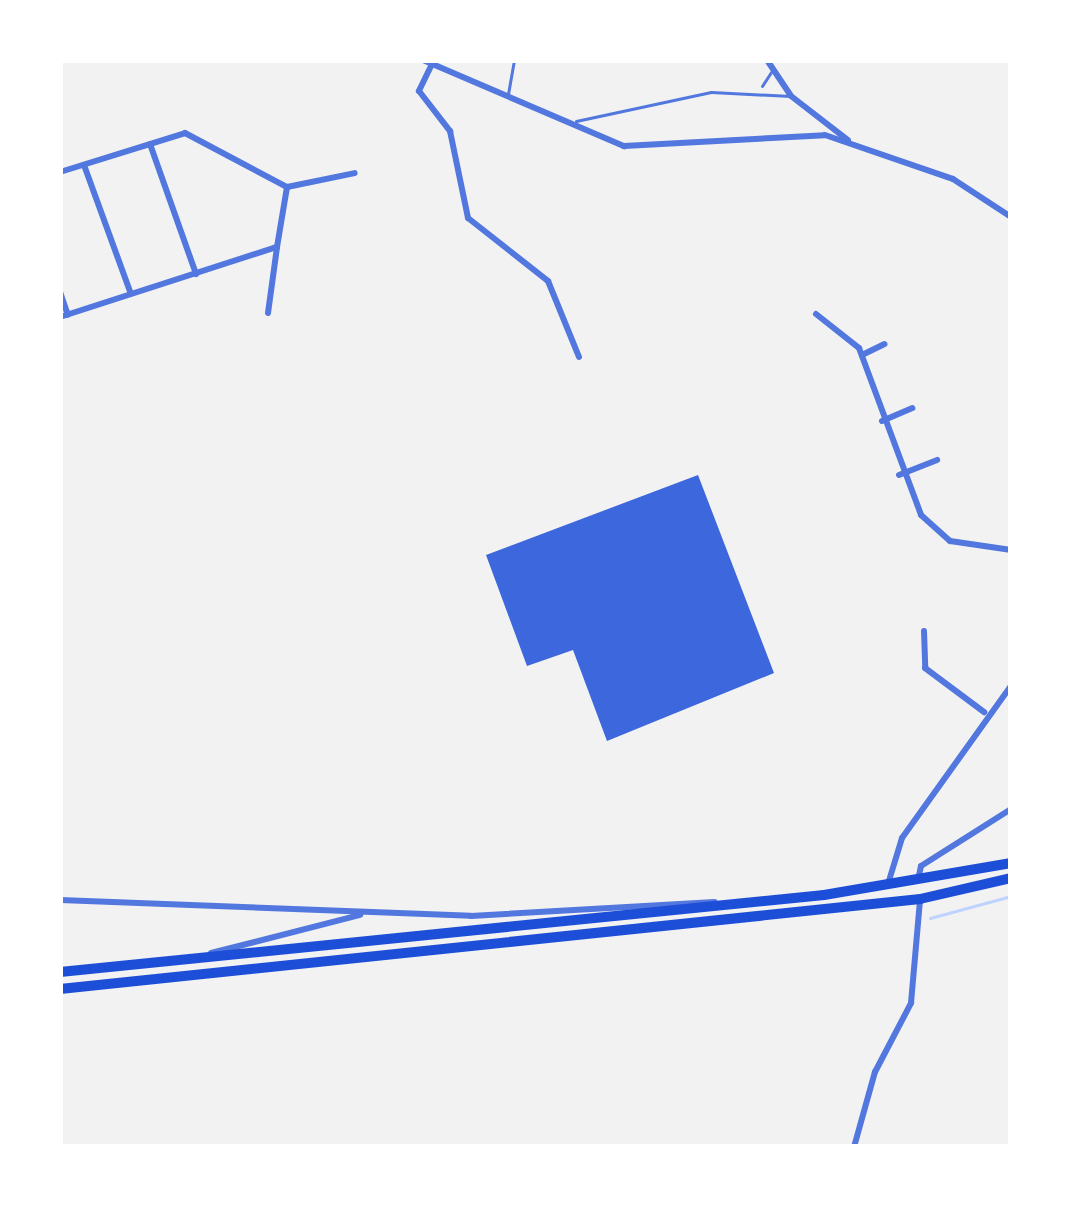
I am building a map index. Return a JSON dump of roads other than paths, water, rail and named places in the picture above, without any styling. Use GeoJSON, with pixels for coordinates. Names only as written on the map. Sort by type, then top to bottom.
{"type":"FeatureCollection","features":[{"type":"Feature","properties":{"kind":"main road"},"geometry":{"type":"LineString","coordinates":[[60,972],[886,887],[1011,863]]}},
{"type":"Feature","properties":{"kind":"main road"},"geometry":{"type":"LineString","coordinates":[[60,989],[920,899],[1011,878]]}},
{"type":"Feature","properties":{"kind":"street"},"geometry":{"type":"LineString","coordinates":[[767,60],[791,96],[880,162],[953,179],[1011,217]]}},
{"type":"Feature","properties":{"kind":"street"},"geometry":{"type":"LineString","coordinates":[[579,358],[548,281],[468,218],[450,131],[419,92],[427,62],[624,146],[851,142]]}},
{"type":"Feature","properties":{"kind":"street"},"geometry":{"type":"LineString","coordinates":[[60,172],[185,134],[287,187],[356,172]]}},
{"type":"Feature","properties":{"kind":"street"},"geometry":{"type":"LineString","coordinates":[[150,144],[196,274]]}},
{"type":"Feature","properties":{"kind":"street"},"geometry":{"type":"LineString","coordinates":[[84,165],[131,294]]}},
{"type":"Feature","properties":{"kind":"street"},"geometry":{"type":"LineString","coordinates":[[268,313],[287,187]]}},
{"type":"Feature","properties":{"kind":"street"},"geometry":{"type":"LineString","coordinates":[[60,292],[64,316],[277,247]]}},
{"type":"Feature","properties":{"kind":"street"},"geometry":{"type":"LineString","coordinates":[[816,314],[862,355],[899,475],[941,535],[1011,550]]}},
{"type":"Feature","properties":{"kind":"street"},"geometry":{"type":"LineString","coordinates":[[862,355],[885,344]]}},
{"type":"Feature","properties":{"kind":"street"},"geometry":{"type":"LineString","coordinates":[[882,421],[912,408]]}},
{"type":"Feature","properties":{"kind":"street"},"geometry":{"type":"LineString","coordinates":[[899,475],[937,460]]}},
{"type":"Feature","properties":{"kind":"street"},"geometry":{"type":"LineString","coordinates":[[924,631],[926,668],[984,712]]}},
{"type":"Feature","properties":{"kind":"street"},"geometry":{"type":"LineString","coordinates":[[886,887],[902,838],[984,712],[1011,686]]}},
{"type":"Feature","properties":{"kind":"street"},"geometry":{"type":"LineString","coordinates":[[918,883],[921,866],[1011,809]]}},
{"type":"Feature","properties":{"kind":"street"},"geometry":{"type":"LineString","coordinates":[[854,1147],[874,1072],[911,1004],[920,899]]}},
{"type":"Feature","properties":{"kind":"street"},"geometry":{"type":"LineString","coordinates":[[60,900],[363,913],[736,904]]}},
{"type":"Feature","properties":{"kind":"street"},"geometry":{"type":"LineString","coordinates":[[199,958],[363,913]]}},
{"type":"Feature","properties":{"kind":"lane"},"geometry":{"type":"LineString","coordinates":[[507,96],[514,60]]}},
{"type":"Feature","properties":{"kind":"lane"},"geometry":{"type":"LineString","coordinates":[[763,90],[772,70]]}},
{"type":"Feature","properties":{"kind":"lane"},"geometry":{"type":"LineString","coordinates":[[574,122],[763,90],[791,96]]}},
{"type":"Feature","properties":{"kind":"waterway"},"geometry":{"type":"LineString","coordinates":[[930,918],[1011,896]]}}]}
